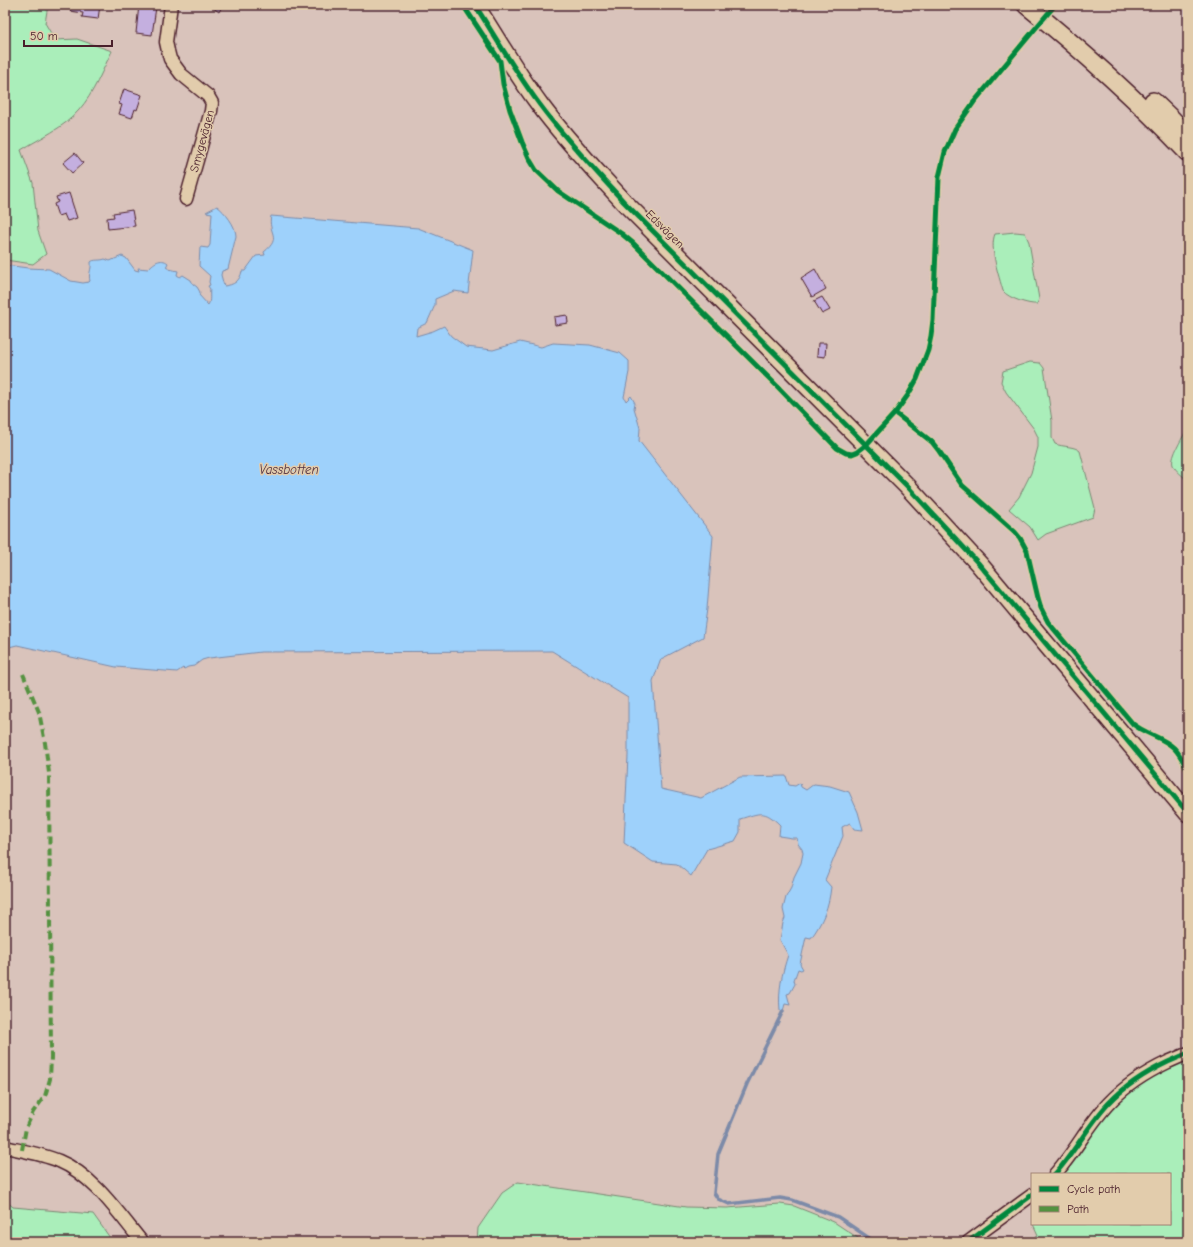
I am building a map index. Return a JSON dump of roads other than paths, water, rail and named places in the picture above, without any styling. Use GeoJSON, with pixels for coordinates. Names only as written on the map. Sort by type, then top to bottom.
{"type":"FeatureCollection","features":[{"type":"Feature","properties":{"kind":"street","name":"Smygevägen"},"geometry":{"type":"LineString","coordinates":[[170,5],[166,42],[170,59],[181,74],[208,96],[212,103],[186,199]]}},
{"type":"Feature","properties":{"kind":"street","name":"Edsvägen"},"geometry":{"type":"LineString","coordinates":[[475,5],[540,106],[568,140],[635,213],[907,486],[979,564],[1188,813]]}},
{"type":"Feature","properties":{"kind":"street"},"geometry":{"type":"LineString","coordinates":[[1026,5],[1121,86],[1188,153]]}},
{"type":"Feature","properties":{"kind":"street"},"geometry":{"type":"LineString","coordinates":[[1044,5],[1102,55],[1173,120],[1188,136]]}},
{"type":"Feature","properties":{"kind":"street"},"geometry":{"type":"LineString","coordinates":[[1056,1173],[1069,1158],[1108,1104],[1126,1087],[1168,1062],[1188,1053]]}},
{"type":"Feature","properties":{"kind":"street"},"geometry":{"type":"LineString","coordinates":[[5,1148],[43,1155],[74,1169],[88,1179],[104,1196],[142,1242]]}},
{"type":"Feature","properties":{"kind":"street"},"geometry":{"type":"LineString","coordinates":[[968,1242],[1031,1196]]}},
{"type":"Feature","properties":{"kind":"water","name":"Vassbotten"},"geometry":{"type":"Polygon","coordinates":[[[217,206],[230,220],[236,232],[228,269],[222,271],[221,275],[224,286],[231,285],[236,282],[242,271],[245,271],[256,256],[265,255],[264,252],[270,247],[274,238],[270,222],[271,216],[418,228],[473,250],[468,293],[454,291],[435,299],[435,305],[427,323],[417,328],[416,336],[444,326],[451,336],[466,347],[493,350],[520,342],[541,347],[553,343],[590,345],[620,353],[629,361],[629,372],[624,397],[626,401],[631,396],[635,403],[634,408],[640,428],[639,441],[713,536],[707,609],[703,637],[661,659],[653,681],[661,789],[701,798],[740,777],[786,776],[789,785],[795,786],[800,783],[801,787],[806,790],[814,784],[830,786],[849,792],[858,812],[863,830],[854,829],[850,823],[842,827],[843,836],[825,880],[831,887],[829,901],[819,926],[811,938],[806,937],[800,964],[803,969],[798,969],[794,980],[795,984],[790,993],[787,994],[790,1005],[785,1004],[783,1011],[780,1010],[780,989],[782,975],[788,955],[780,940],[785,918],[783,909],[786,897],[801,863],[803,853],[798,844],[797,838],[779,836],[780,825],[766,814],[757,814],[740,819],[740,832],[735,841],[707,849],[691,876],[677,864],[653,862],[624,843],[628,756],[628,698],[552,651],[261,652],[209,658],[202,660],[194,666],[183,668],[177,672],[116,667],[17,645],[5,648],[5,265],[49,269],[71,281],[83,283],[90,281],[89,276],[91,262],[94,261],[105,259],[110,261],[122,256],[126,258],[135,270],[139,271],[138,268],[148,269],[155,263],[165,261],[168,263],[166,267],[178,271],[177,275],[180,277],[183,275],[191,280],[200,292],[199,295],[208,305],[210,289],[208,286],[210,285],[210,276],[199,266],[200,247],[208,248],[210,245],[212,213],[206,212],[217,206]]]}},
{"type":"Feature","properties":{"kind":"waterway"},"geometry":{"type":"LineString","coordinates":[[783,1011],[747,1084],[718,1154],[714,1193],[718,1199],[729,1204],[780,1198],[792,1200],[838,1217],[875,1242]]}}]}
